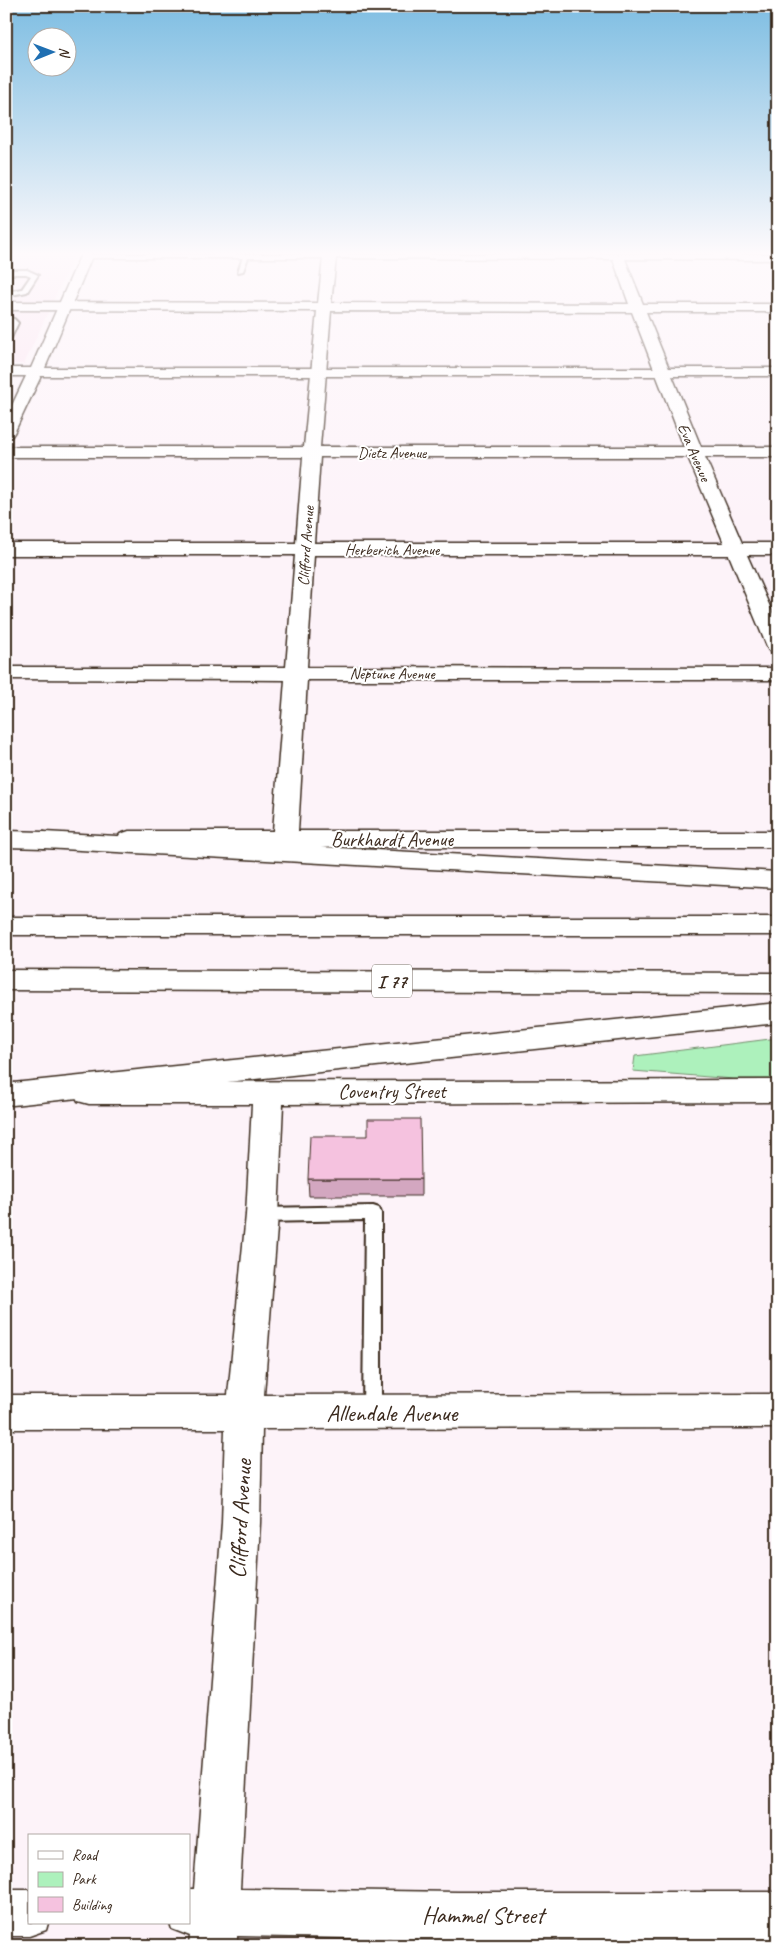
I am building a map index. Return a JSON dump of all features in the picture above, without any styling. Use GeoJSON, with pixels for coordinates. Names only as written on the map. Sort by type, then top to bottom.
{"type":"FeatureCollection","features":[{"type":"Feature","properties":{"kind":"main road"},"geometry":{"type":"LineString","coordinates":[[6,433],[47,345]]}},
{"type":"Feature","properties":{"kind":"main road","name":"Clifford Avenue"},"geometry":{"type":"LineString","coordinates":[[285,838],[319,345]]}},
{"type":"Feature","properties":{"kind":"main road","name":"Eva Avenue"},"geometry":{"type":"LineString","coordinates":[[652,345],[778,649]]}},
{"type":"Feature","properties":{"kind":"main road"},"geometry":{"type":"LineString","coordinates":[[6,372],[778,372]]}},
{"type":"Feature","properties":{"kind":"main road","name":"Dietz Avenue"},"geometry":{"type":"LineString","coordinates":[[6,452],[778,452]]}},
{"type":"Feature","properties":{"kind":"main road","name":"Herberich Avenue"},"geometry":{"type":"LineString","coordinates":[[6,548],[778,550]]}},
{"type":"Feature","properties":{"kind":"main road","name":"Neptune Avenue"},"geometry":{"type":"LineString","coordinates":[[6,673],[778,674]]}},
{"type":"Feature","properties":{"kind":"main road","name":"Burkhardt Avenue"},"geometry":{"type":"LineString","coordinates":[[6,840],[285,838],[778,839]]}},
{"type":"Feature","properties":{"kind":"main road"},"geometry":{"type":"LineString","coordinates":[[44,840],[778,880]]}},
{"type":"Feature","properties":{"kind":"main road"},"geometry":{"type":"LineString","coordinates":[[6,926],[778,926]]}},
{"type":"Feature","properties":{"kind":"main road","name":"I 77"},"geometry":{"type":"LineString","coordinates":[[6,980],[778,983]]}},
{"type":"Feature","properties":{"kind":"main road"},"geometry":{"type":"LineString","coordinates":[[10,1094],[778,1013]]}},
{"type":"Feature","properties":{"kind":"main road","name":"Coventry Street"},"geometry":{"type":"LineString","coordinates":[[10,1094],[778,1091]]}},
{"type":"Feature","properties":{"kind":"main road","name":"Clifford Avenue"},"geometry":{"type":"LineString","coordinates":[[206,1923],[241,1523],[244,1413],[262,1215],[268,1092]]}},
{"type":"Feature","properties":{"kind":"main road","name":"Allendale Avenue"},"geometry":{"type":"LineString","coordinates":[[6,1412],[778,1411]]}},
{"type":"Feature","properties":{"kind":"main road"},"geometry":{"type":"LineString","coordinates":[[6,1913],[28,1913]]}},
{"type":"Feature","properties":{"kind":"main road","name":"Hammel Street"},"geometry":{"type":"LineString","coordinates":[[206,1923],[458,1916],[778,1916]]}},
{"type":"Feature","properties":{"kind":"lane"},"geometry":{"type":"LineString","coordinates":[[262,1215],[373,1213],[372,1413]]}},
{"type":"Feature","properties":{"kind":"shaded area"},"geometry":{"type":"Polygon","coordinates":[[[6,345],[33,345],[24,364],[6,364],[6,345]]]}},
{"type":"Feature","properties":{"kind":"green space"},"geometry":{"type":"Polygon","coordinates":[[[778,1038],[778,1079],[734,1079],[633,1071],[635,1056],[778,1038]]]}},
{"type":"Feature","properties":{"kind":"building"},"geometry":{"type":"Polygon","coordinates":[[[368,1119],[420,1119],[421,1179],[308,1179],[310,1136],[368,1136],[368,1119]]]}}]}
